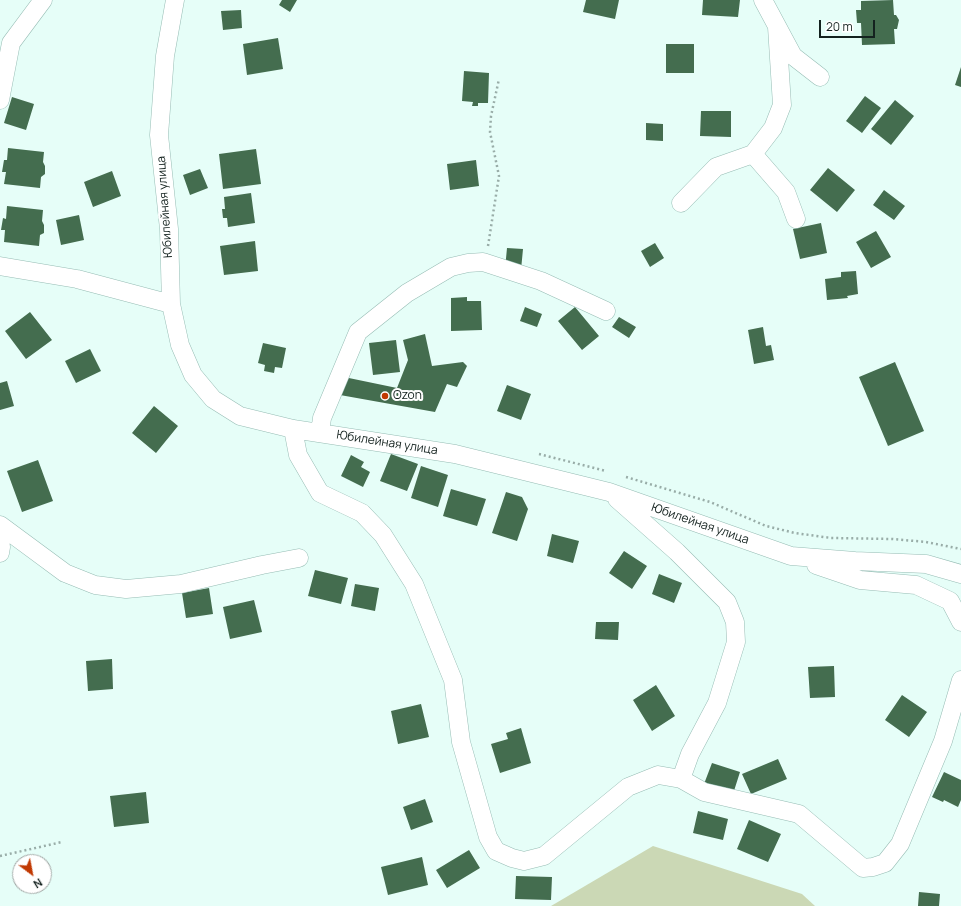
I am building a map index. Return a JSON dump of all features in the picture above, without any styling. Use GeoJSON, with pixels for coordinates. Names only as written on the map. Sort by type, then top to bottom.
{"type":"FeatureCollection","features":[{"type":"Feature","properties":{"kind":"street"},"geometry":{"type":"LineString","coordinates":[[0,100],[6,44],[43,0]]}},
{"type":"Feature","properties":{"kind":"street","name":"Юбилейная улица"},"geometry":{"type":"LineString","coordinates":[[175,0],[166,56],[159,135],[169,229],[171,304],[180,345],[193,375],[213,399],[240,416],[293,429],[455,454],[609,492],[791,556],[855,562],[926,564],[961,574]]}},
{"type":"Feature","properties":{"kind":"street"},"geometry":{"type":"LineString","coordinates":[[763,0],[793,56],[820,77]]}},
{"type":"Feature","properties":{"kind":"street"},"geometry":{"type":"LineString","coordinates":[[681,203],[716,166],[754,154],[773,128],[782,105],[777,27]]}},
{"type":"Feature","properties":{"kind":"street"},"geometry":{"type":"LineString","coordinates":[[754,154],[786,192],[796,219]]}},
{"type":"Feature","properties":{"kind":"street"},"geometry":{"type":"LineString","coordinates":[[320,433],[322,418],[358,332],[407,293],[451,267],[468,263],[482,262],[541,282],[606,311]]}},
{"type":"Feature","properties":{"kind":"street"},"geometry":{"type":"LineString","coordinates":[[0,266],[77,279],[171,304]]}},
{"type":"Feature","properties":{"kind":"street"},"geometry":{"type":"LineString","coordinates":[[293,429],[298,455],[320,493],[362,514],[383,535],[414,584],[453,680],[462,742],[488,837],[496,851],[512,858],[524,861],[544,856],[628,788],[658,775],[681,778],[704,792],[800,814],[863,868],[885,863],[900,844],[943,741],[961,680]]}},
{"type":"Feature","properties":{"kind":"street"},"geometry":{"type":"LineString","coordinates":[[609,492],[677,552],[727,602],[735,622],[736,642],[717,703],[690,754],[681,778]]}},
{"type":"Feature","properties":{"kind":"street"},"geometry":{"type":"LineString","coordinates":[[0,525],[65,573],[95,585],[126,589],[181,584],[299,558]]}},
{"type":"Feature","properties":{"kind":"street"},"geometry":{"type":"LineString","coordinates":[[0,540],[0,553]]}},
{"type":"Feature","properties":{"kind":"street"},"geometry":{"type":"LineString","coordinates":[[791,556],[860,580],[916,585],[950,601],[961,622]]}},
{"type":"Feature","properties":{"kind":"path"},"geometry":{"type":"LineString","coordinates":[[482,262],[490,239],[499,176],[490,132],[491,116],[499,79]]}},
{"type":"Feature","properties":{"kind":"path"},"geometry":{"type":"LineString","coordinates":[[537,454],[612,472]]}},
{"type":"Feature","properties":{"kind":"path"},"geometry":{"type":"LineString","coordinates":[[620,475],[710,502],[766,526],[795,533],[831,538],[893,539],[926,542],[961,549]]}},
{"type":"Feature","properties":{"kind":"path"},"geometry":{"type":"LineString","coordinates":[[0,856],[62,842]]}},
{"type":"Feature","properties":{"kind":"green space"},"geometry":{"type":"Polygon","coordinates":[[[653,846],[802,894],[815,906],[551,906],[653,846]]]}},
{"type":"Feature","properties":{"kind":"building"},"geometry":{"type":"Polygon","coordinates":[[[282,0],[297,0],[290,12],[279,5],[282,0]]]}},
{"type":"Feature","properties":{"kind":"building"},"geometry":{"type":"Polygon","coordinates":[[[586,0],[619,0],[615,19],[583,12],[586,0]]]}},
{"type":"Feature","properties":{"kind":"building"},"geometry":{"type":"Polygon","coordinates":[[[703,0],[740,0],[738,17],[702,15],[703,0]]]}},
{"type":"Feature","properties":{"kind":"building"},"geometry":{"type":"Polygon","coordinates":[[[893,0],[894,15],[896,15],[899,20],[897,29],[894,29],[895,44],[862,45],[861,23],[857,23],[856,10],[861,10],[861,1],[893,0]]]}},
{"type":"Feature","properties":{"kind":"building"},"geometry":{"type":"Polygon","coordinates":[[[241,10],[242,28],[223,30],[221,11],[241,10]]]}},
{"type":"Feature","properties":{"kind":"building"},"geometry":{"type":"Polygon","coordinates":[[[278,38],[283,69],[247,75],[243,44],[278,38]]]}},
{"type":"Feature","properties":{"kind":"building"},"geometry":{"type":"Polygon","coordinates":[[[666,44],[694,44],[694,73],[666,73],[666,44]]]}},
{"type":"Feature","properties":{"kind":"building"},"geometry":{"type":"Polygon","coordinates":[[[961,67],[961,87],[955,85],[961,67]]]}},
{"type":"Feature","properties":{"kind":"building"},"geometry":{"type":"Polygon","coordinates":[[[464,71],[489,73],[488,103],[478,103],[478,106],[472,106],[473,102],[462,101],[464,71]]]}},
{"type":"Feature","properties":{"kind":"building"},"geometry":{"type":"Polygon","coordinates":[[[865,96],[881,108],[862,133],[846,121],[865,96]]]}},
{"type":"Feature","properties":{"kind":"building"},"geometry":{"type":"Polygon","coordinates":[[[12,97],[34,104],[26,130],[4,123],[12,97]]]}},
{"type":"Feature","properties":{"kind":"building"},"geometry":{"type":"Polygon","coordinates":[[[895,100],[914,116],[891,145],[871,129],[895,100]]]}},
{"type":"Feature","properties":{"kind":"building"},"geometry":{"type":"Polygon","coordinates":[[[701,111],[731,111],[731,137],[700,136],[701,111]]]}},
{"type":"Feature","properties":{"kind":"building"},"geometry":{"type":"Polygon","coordinates":[[[646,123],[663,124],[663,141],[646,140],[646,123]]]}},
{"type":"Feature","properties":{"kind":"building"},"geometry":{"type":"Polygon","coordinates":[[[8,148],[44,152],[43,162],[45,166],[45,174],[41,177],[40,188],[4,184],[6,172],[2,172],[4,160],[7,160],[8,148]]]}},
{"type":"Feature","properties":{"kind":"building"},"geometry":{"type":"Polygon","coordinates":[[[256,149],[261,184],[223,189],[219,154],[256,149]]]}},
{"type":"Feature","properties":{"kind":"building"},"geometry":{"type":"Polygon","coordinates":[[[476,160],[479,186],[450,190],[447,164],[476,160]]]}},
{"type":"Feature","properties":{"kind":"building"},"geometry":{"type":"Polygon","coordinates":[[[828,168],[855,190],[837,212],[810,190],[828,168]]]}},
{"type":"Feature","properties":{"kind":"building"},"geometry":{"type":"Polygon","coordinates":[[[200,169],[208,188],[190,195],[183,175],[200,169]]]}},
{"type":"Feature","properties":{"kind":"building"},"geometry":{"type":"Polygon","coordinates":[[[112,171],[121,196],[93,207],[84,182],[112,171]]]}},
{"type":"Feature","properties":{"kind":"building"},"geometry":{"type":"Polygon","coordinates":[[[884,190],[905,206],[894,220],[873,205],[884,190]]]}},
{"type":"Feature","properties":{"kind":"building"},"geometry":{"type":"Polygon","coordinates":[[[251,193],[255,223],[228,227],[227,218],[223,218],[222,209],[225,209],[224,197],[251,193]]]}},
{"type":"Feature","properties":{"kind":"building"},"geometry":{"type":"Polygon","coordinates":[[[7,206],[43,210],[42,221],[44,225],[44,233],[40,235],[39,246],[4,242],[5,230],[1,230],[3,218],[6,219],[7,206]]]}},
{"type":"Feature","properties":{"kind":"building"},"geometry":{"type":"Polygon","coordinates":[[[79,215],[84,240],[61,245],[56,220],[79,215]]]}},
{"type":"Feature","properties":{"kind":"building"},"geometry":{"type":"Polygon","coordinates":[[[821,223],[827,253],[800,259],[793,229],[821,223]]]}},
{"type":"Feature","properties":{"kind":"building"},"geometry":{"type":"Polygon","coordinates":[[[876,231],[891,257],[871,268],[856,242],[876,231]]]}},
{"type":"Feature","properties":{"kind":"building"},"geometry":{"type":"Polygon","coordinates":[[[255,241],[258,271],[224,275],[220,246],[255,241]]]}},
{"type":"Feature","properties":{"kind":"building"},"geometry":{"type":"Polygon","coordinates":[[[655,243],[664,258],[650,267],[641,251],[655,243]]]}},
{"type":"Feature","properties":{"kind":"building"},"geometry":{"type":"Polygon","coordinates":[[[507,248],[523,249],[521,270],[505,269],[507,248]]]}},
{"type":"Feature","properties":{"kind":"building"},"geometry":{"type":"Polygon","coordinates":[[[856,271],[858,294],[847,296],[848,298],[827,300],[825,279],[841,277],[841,272],[856,271]]]}},
{"type":"Feature","properties":{"kind":"building"},"geometry":{"type":"Polygon","coordinates":[[[467,297],[467,301],[481,301],[482,330],[451,331],[451,298],[467,297]]]}},
{"type":"Feature","properties":{"kind":"building"},"geometry":{"type":"Polygon","coordinates":[[[525,307],[542,314],[537,327],[520,321],[525,307]]]}},
{"type":"Feature","properties":{"kind":"building"},"geometry":{"type":"Polygon","coordinates":[[[575,307],[599,336],[582,350],[558,321],[575,307]]]}},
{"type":"Feature","properties":{"kind":"building"},"geometry":{"type":"Polygon","coordinates":[[[30,312],[52,340],[26,359],[5,331],[30,312]]]}},
{"type":"Feature","properties":{"kind":"building"},"geometry":{"type":"Polygon","coordinates":[[[619,317],[636,327],[629,338],[612,327],[619,317]]]}},
{"type":"Feature","properties":{"kind":"building"},"geometry":{"type":"Polygon","coordinates":[[[763,327],[766,346],[771,345],[774,360],[754,364],[748,330],[763,327]]]}},
{"type":"Feature","properties":{"kind":"building"},"geometry":{"type":"Polygon","coordinates":[[[425,334],[432,366],[463,362],[467,366],[457,387],[447,384],[435,412],[340,395],[344,377],[397,388],[408,360],[403,340],[425,334]]]}},
{"type":"Feature","properties":{"kind":"building"},"geometry":{"type":"Polygon","coordinates":[[[396,340],[400,372],[373,375],[369,343],[396,340]]]}},
{"type":"Feature","properties":{"kind":"building"},"geometry":{"type":"Polygon","coordinates":[[[263,343],[286,348],[282,368],[275,367],[274,373],[264,371],[265,365],[258,363],[263,343]]]}},
{"type":"Feature","properties":{"kind":"building"},"geometry":{"type":"Polygon","coordinates":[[[90,349],[101,371],[76,383],[65,361],[90,349]]]}},
{"type":"Feature","properties":{"kind":"building"},"geometry":{"type":"Polygon","coordinates":[[[895,362],[924,431],[888,446],[859,377],[895,362]]]}},
{"type":"Feature","properties":{"kind":"building"},"geometry":{"type":"Polygon","coordinates":[[[7,381],[14,406],[0,410],[0,383],[7,381]]]}},
{"type":"Feature","properties":{"kind":"building"},"geometry":{"type":"Polygon","coordinates":[[[507,385],[531,394],[521,420],[497,411],[507,385]]]}},
{"type":"Feature","properties":{"kind":"building"},"geometry":{"type":"Polygon","coordinates":[[[154,406],[178,426],[156,453],[132,433],[154,406]]]}},
{"type":"Feature","properties":{"kind":"building"},"geometry":{"type":"Polygon","coordinates":[[[391,454],[418,464],[407,491],[380,481],[391,454]]]}},
{"type":"Feature","properties":{"kind":"building"},"geometry":{"type":"Polygon","coordinates":[[[351,455],[364,462],[361,467],[370,472],[363,487],[341,476],[351,455]]]}},
{"type":"Feature","properties":{"kind":"building"},"geometry":{"type":"Polygon","coordinates":[[[38,460],[53,501],[22,512],[7,471],[38,460]]]}},
{"type":"Feature","properties":{"kind":"building"},"geometry":{"type":"Polygon","coordinates":[[[421,466],[448,475],[438,507],[411,498],[421,466]]]}},
{"type":"Feature","properties":{"kind":"building"},"geometry":{"type":"Polygon","coordinates":[[[451,489],[486,499],[477,526],[443,516],[451,489]]]}},
{"type":"Feature","properties":{"kind":"building"},"geometry":{"type":"Polygon","coordinates":[[[506,492],[522,497],[528,509],[517,541],[492,533],[506,492]]]}},
{"type":"Feature","properties":{"kind":"building"},"geometry":{"type":"Polygon","coordinates":[[[552,534],[579,541],[573,563],[547,556],[552,534]]]}},
{"type":"Feature","properties":{"kind":"building"},"geometry":{"type":"Polygon","coordinates":[[[624,551],[647,566],[632,589],[609,573],[624,551]]]}},
{"type":"Feature","properties":{"kind":"building"},"geometry":{"type":"Polygon","coordinates":[[[315,570],[348,578],[341,604],[308,596],[315,570]]]}},
{"type":"Feature","properties":{"kind":"building"},"geometry":{"type":"Polygon","coordinates":[[[659,574],[682,583],[674,603],[652,594],[659,574]]]}},
{"type":"Feature","properties":{"kind":"building"},"geometry":{"type":"Polygon","coordinates":[[[355,584],[379,588],[375,611],[351,606],[355,584]]]}},
{"type":"Feature","properties":{"kind":"building"},"geometry":{"type":"Polygon","coordinates":[[[209,588],[213,614],[186,618],[182,593],[209,588]]]}},
{"type":"Feature","properties":{"kind":"building"},"geometry":{"type":"Polygon","coordinates":[[[254,600],[262,632],[230,639],[223,607],[254,600]]]}},
{"type":"Feature","properties":{"kind":"building"},"geometry":{"type":"Polygon","coordinates":[[[596,622],[619,622],[618,640],[595,639],[596,622]]]}},
{"type":"Feature","properties":{"kind":"building"},"geometry":{"type":"Polygon","coordinates":[[[112,659],[113,689],[88,691],[86,661],[112,659]]]}},
{"type":"Feature","properties":{"kind":"building"},"geometry":{"type":"Polygon","coordinates":[[[834,666],[835,697],[810,698],[808,667],[834,666]]]}},
{"type":"Feature","properties":{"kind":"building"},"geometry":{"type":"Polygon","coordinates":[[[656,685],[675,716],[652,731],[633,700],[656,685]]]}},
{"type":"Feature","properties":{"kind":"building"},"geometry":{"type":"Polygon","coordinates":[[[902,695],[927,712],[909,737],[885,720],[902,695]]]}},
{"type":"Feature","properties":{"kind":"building"},"geometry":{"type":"Polygon","coordinates":[[[421,704],[429,737],[398,744],[391,711],[421,704]]]}},
{"type":"Feature","properties":{"kind":"building"},"geometry":{"type":"Polygon","coordinates":[[[521,728],[531,763],[500,773],[491,744],[508,739],[506,733],[521,728]]]}},
{"type":"Feature","properties":{"kind":"building"},"geometry":{"type":"Polygon","coordinates":[[[778,759],[787,779],[751,794],[742,774],[778,759]]]}},
{"type":"Feature","properties":{"kind":"building"},"geometry":{"type":"Polygon","coordinates":[[[712,763],[740,772],[733,794],[704,784],[712,763]]]}},
{"type":"Feature","properties":{"kind":"building"},"geometry":{"type":"Polygon","coordinates":[[[944,772],[961,780],[961,800],[958,807],[944,800],[943,802],[932,797],[944,772]]]}},
{"type":"Feature","properties":{"kind":"building"},"geometry":{"type":"Polygon","coordinates":[[[146,792],[149,823],[114,827],[110,796],[146,792]]]}},
{"type":"Feature","properties":{"kind":"building"},"geometry":{"type":"Polygon","coordinates":[[[425,799],[433,822],[411,830],[403,807],[425,799]]]}},
{"type":"Feature","properties":{"kind":"building"},"geometry":{"type":"Polygon","coordinates":[[[698,811],[728,819],[723,840],[693,833],[698,811]]]}},
{"type":"Feature","properties":{"kind":"building"},"geometry":{"type":"Polygon","coordinates":[[[749,820],[781,834],[768,862],[737,849],[749,820]]]}},
{"type":"Feature","properties":{"kind":"building"},"geometry":{"type":"Polygon","coordinates":[[[469,850],[480,868],[447,888],[436,870],[469,850]]]}},
{"type":"Feature","properties":{"kind":"building"},"geometry":{"type":"Polygon","coordinates":[[[422,857],[428,885],[388,895],[381,867],[422,857]]]}},
{"type":"Feature","properties":{"kind":"building"},"geometry":{"type":"Polygon","coordinates":[[[516,876],[552,877],[551,900],[515,899],[516,876]]]}},
{"type":"Feature","properties":{"kind":"building"},"geometry":{"type":"Polygon","coordinates":[[[919,892],[940,894],[939,906],[918,906],[919,892]]]}},
{"type":"Feature","properties":{"kind":"place","name":"Ozon"},"geometry":{"type":"Point","coordinates":[385,396]}}]}
